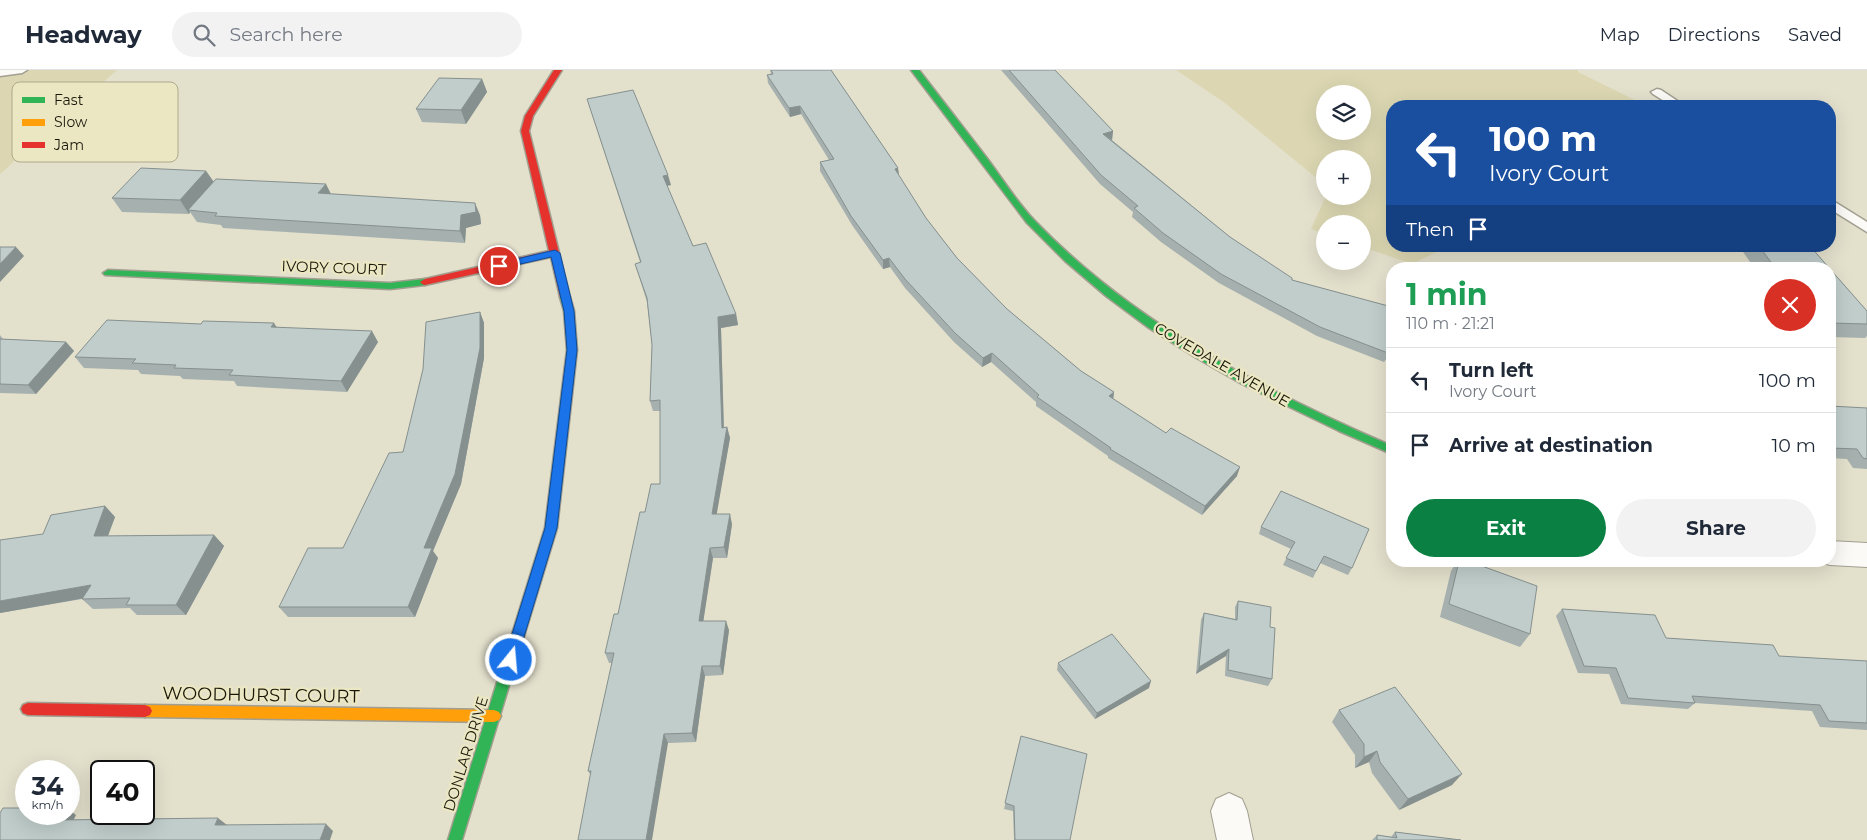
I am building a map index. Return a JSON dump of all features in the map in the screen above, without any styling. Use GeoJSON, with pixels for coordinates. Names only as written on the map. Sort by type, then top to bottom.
{"type":"FeatureCollection","features":[{"type":"Feature","properties":{"kind":"street","name":"DONLAR DRIVE"},"geometry":{"type":"LineString","coordinates":[[455,840],[551,528],[572,350],[569,311],[526,131],[529,116],[558,70]]}},
{"type":"Feature","properties":{"kind":"street","name":"COVEDALE AVENUE"},"geometry":{"type":"LineString","coordinates":[[915,70],[1029,219],[1067,259],[1114,299],[1172,340],[1254,388],[1333,426],[1386,448]]}},
{"type":"Feature","properties":{"kind":"street","name":"IVORY COURT"},"geometry":{"type":"LineString","coordinates":[[108,273],[390,286],[425,282],[555,253]]}},
{"type":"Feature","properties":{"kind":"street"},"geometry":{"type":"LineString","coordinates":[[1836,553],[1867,555]]}},
{"type":"Feature","properties":{"kind":"street","name":"WOODHURST COURT"},"geometry":{"type":"LineString","coordinates":[[28,709],[494,716]]}},
{"type":"Feature","properties":{"kind":"lane"},"geometry":{"type":"LineString","coordinates":[[0,73],[22,70]]}},
{"type":"Feature","properties":{"kind":"lane"},"geometry":{"type":"LineString","coordinates":[[1657,92],[1670,100]]}},
{"type":"Feature","properties":{"kind":"lane"},"geometry":{"type":"LineString","coordinates":[[1836,207],[1867,228]]}},
{"type":"Feature","properties":{"kind":"shaded area"},"geometry":{"type":"Polygon","coordinates":[[[0,70],[117,70],[104,82],[12,82],[14,162],[0,174],[0,70]]]}},
{"type":"Feature","properties":{"kind":"shaded area"},"geometry":{"type":"Polygon","coordinates":[[[1176,70],[1578,70],[1578,72],[1635,100],[1386,100],[1386,252],[1437,252],[1416,262],[1406,262],[1371,250],[1371,215],[1317,215],[1322,205],[1371,205],[1371,150],[1316,150],[1316,178],[1225,103],[1176,70]]]}},
{"type":"Feature","properties":{"kind":"shaded area"},"geometry":{"type":"Polygon","coordinates":[[[1316,218],[1316,231],[1311,229],[1316,218]]]}},
{"type":"Feature","properties":{"kind":"building"},"geometry":{"type":"Polygon","coordinates":[[[771,70],[831,70],[898,168],[895,169],[926,218],[957,258],[1007,309],[1081,371],[1114,392],[1109,396],[1166,433],[1171,428],[1240,467],[1205,506],[1110,449],[1037,397],[1039,395],[992,353],[983,358],[955,333],[905,279],[889,258],[883,260],[851,216],[820,162],[834,159],[800,106],[789,108],[767,75],[773,74],[771,70]]]}},
{"type":"Feature","properties":{"kind":"building"},"geometry":{"type":"Polygon","coordinates":[[[1009,70],[1055,70],[1113,131],[1103,134],[1230,237],[1292,278],[1292,280],[1386,305],[1386,352],[1320,327],[1221,274],[1163,233],[1134,208],[1138,206],[1101,175],[1009,70]]]}},
{"type":"Feature","properties":{"kind":"building"},"geometry":{"type":"Polygon","coordinates":[[[439,78],[482,79],[461,110],[416,109],[439,78]]]}},
{"type":"Feature","properties":{"kind":"building"},"geometry":{"type":"Polygon","coordinates":[[[633,90],[668,175],[663,176],[693,246],[706,243],[736,314],[718,317],[722,428],[727,427],[712,514],[730,514],[724,547],[710,548],[699,621],[726,621],[720,666],[702,666],[692,733],[664,734],[646,840],[578,840],[591,771],[588,771],[614,653],[605,653],[614,614],[618,614],[640,512],[645,512],[651,484],[660,484],[660,400],[650,401],[652,345],[647,298],[635,264],[641,262],[587,99],[633,90]]]}},
{"type":"Feature","properties":{"kind":"building"},"geometry":{"type":"Polygon","coordinates":[[[141,168],[206,171],[180,200],[112,198],[141,168]]]}},
{"type":"Feature","properties":{"kind":"building"},"geometry":{"type":"Polygon","coordinates":[[[216,179],[326,184],[318,193],[475,203],[476,212],[461,215],[460,231],[215,216],[217,213],[188,210],[216,179]]]}},
{"type":"Feature","properties":{"kind":"building"},"geometry":{"type":"Polygon","coordinates":[[[0,247],[16,247],[0,264],[0,247]]]}},
{"type":"Feature","properties":{"kind":"building"},"geometry":{"type":"Polygon","coordinates":[[[1763,252],[1815,252],[1824,262],[1771,262],[1763,252]]]}},
{"type":"Feature","properties":{"kind":"building"},"geometry":{"type":"Polygon","coordinates":[[[1836,276],[1867,311],[1867,324],[1836,323],[1836,276]]]}},
{"type":"Feature","properties":{"kind":"building"},"geometry":{"type":"Polygon","coordinates":[[[480,312],[480,348],[455,474],[424,548],[432,548],[408,607],[279,607],[308,548],[343,548],[389,453],[403,452],[423,369],[426,322],[480,312]]]}},
{"type":"Feature","properties":{"kind":"building"},"geometry":{"type":"Polygon","coordinates":[[[107,320],[201,324],[203,321],[274,323],[271,327],[372,331],[341,381],[229,375],[233,370],[174,368],[176,365],[132,363],[136,359],[75,357],[107,320]]]}},
{"type":"Feature","properties":{"kind":"building"},"geometry":{"type":"Polygon","coordinates":[[[0,339],[66,342],[28,385],[0,384],[0,339]]]}},
{"type":"Feature","properties":{"kind":"building"},"geometry":{"type":"Polygon","coordinates":[[[1836,406],[1867,408],[1867,459],[1863,458],[1857,449],[1836,448],[1836,406]]]}},
{"type":"Feature","properties":{"kind":"building"},"geometry":{"type":"Polygon","coordinates":[[[1281,491],[1369,529],[1352,568],[1324,556],[1316,571],[1286,558],[1295,542],[1261,527],[1281,491]]]}},
{"type":"Feature","properties":{"kind":"building"},"geometry":{"type":"Polygon","coordinates":[[[105,506],[94,536],[214,535],[176,605],[126,605],[130,598],[82,599],[91,585],[0,601],[0,540],[43,534],[51,515],[105,506]]]}},
{"type":"Feature","properties":{"kind":"building"},"geometry":{"type":"Polygon","coordinates":[[[1458,567],[1485,567],[1537,586],[1530,634],[1449,604],[1458,567]]]}},
{"type":"Feature","properties":{"kind":"building"},"geometry":{"type":"Polygon","coordinates":[[[1238,601],[1271,607],[1270,627],[1275,628],[1272,679],[1228,670],[1229,649],[1199,667],[1204,613],[1237,620],[1238,601]]]}},
{"type":"Feature","properties":{"kind":"building"},"geometry":{"type":"Polygon","coordinates":[[[1562,609],[1655,615],[1666,638],[1773,645],[1779,656],[1867,661],[1867,723],[1829,721],[1820,705],[1692,696],[1695,703],[1628,698],[1616,668],[1584,666],[1562,609]]]}},
{"type":"Feature","properties":{"kind":"building"},"geometry":{"type":"Polygon","coordinates":[[[1112,634],[1151,681],[1097,713],[1058,663],[1112,634]]]}},
{"type":"Feature","properties":{"kind":"building"},"geometry":{"type":"Polygon","coordinates":[[[1395,687],[1462,774],[1408,799],[1380,762],[1377,751],[1364,757],[1364,744],[1339,710],[1395,687]]]}},
{"type":"Feature","properties":{"kind":"building"},"geometry":{"type":"Polygon","coordinates":[[[1021,736],[1087,754],[1070,840],[1015,840],[1014,806],[1005,803],[1021,736]]]}},
{"type":"Feature","properties":{"kind":"building"},"geometry":{"type":"Polygon","coordinates":[[[3,808],[15,808],[15,825],[80,825],[80,820],[90,820],[90,825],[155,825],[155,819],[218,818],[215,825],[326,824],[320,840],[0,840],[0,813],[3,808]]]}},
{"type":"Feature","properties":{"kind":"building"},"geometry":{"type":"Polygon","coordinates":[[[1395,832],[1461,840],[1377,840],[1377,835],[1397,838],[1395,832]]]}},
{"type":"Feature","properties":{"kind":"traffic: fast"},"geometry":{"type":"LineString","coordinates":[[915,70],[1030,221],[1068,259],[1109,294],[1153,326],[1198,355],[1294,406],[1386,447]]}},
{"type":"Feature","properties":{"kind":"traffic: fast"},"geometry":{"type":"LineString","coordinates":[[108,273],[390,286],[425,282]]}},
{"type":"Feature","properties":{"kind":"traffic: fast"},"geometry":{"type":"LineString","coordinates":[[455,840],[551,528],[572,350],[569,311],[565,297]]}},
{"type":"Feature","properties":{"kind":"traffic: slow"},"geometry":{"type":"LineString","coordinates":[[145,711],[494,716]]}},
{"type":"Feature","properties":{"kind":"traffic: jam"},"geometry":{"type":"LineString","coordinates":[[558,70],[529,116],[525,131],[565,297]]}},
{"type":"Feature","properties":{"kind":"traffic: jam"},"geometry":{"type":"LineString","coordinates":[[425,282],[555,253]]}},
{"type":"Feature","properties":{"kind":"traffic: jam"},"geometry":{"type":"LineString","coordinates":[[28,709],[145,711]]}},
{"type":"Feature","properties":{"kind":"route"},"geometry":{"type":"LineString","coordinates":[[499,266],[555,253],[569,311],[572,350],[551,528],[511,660]]}}]}
